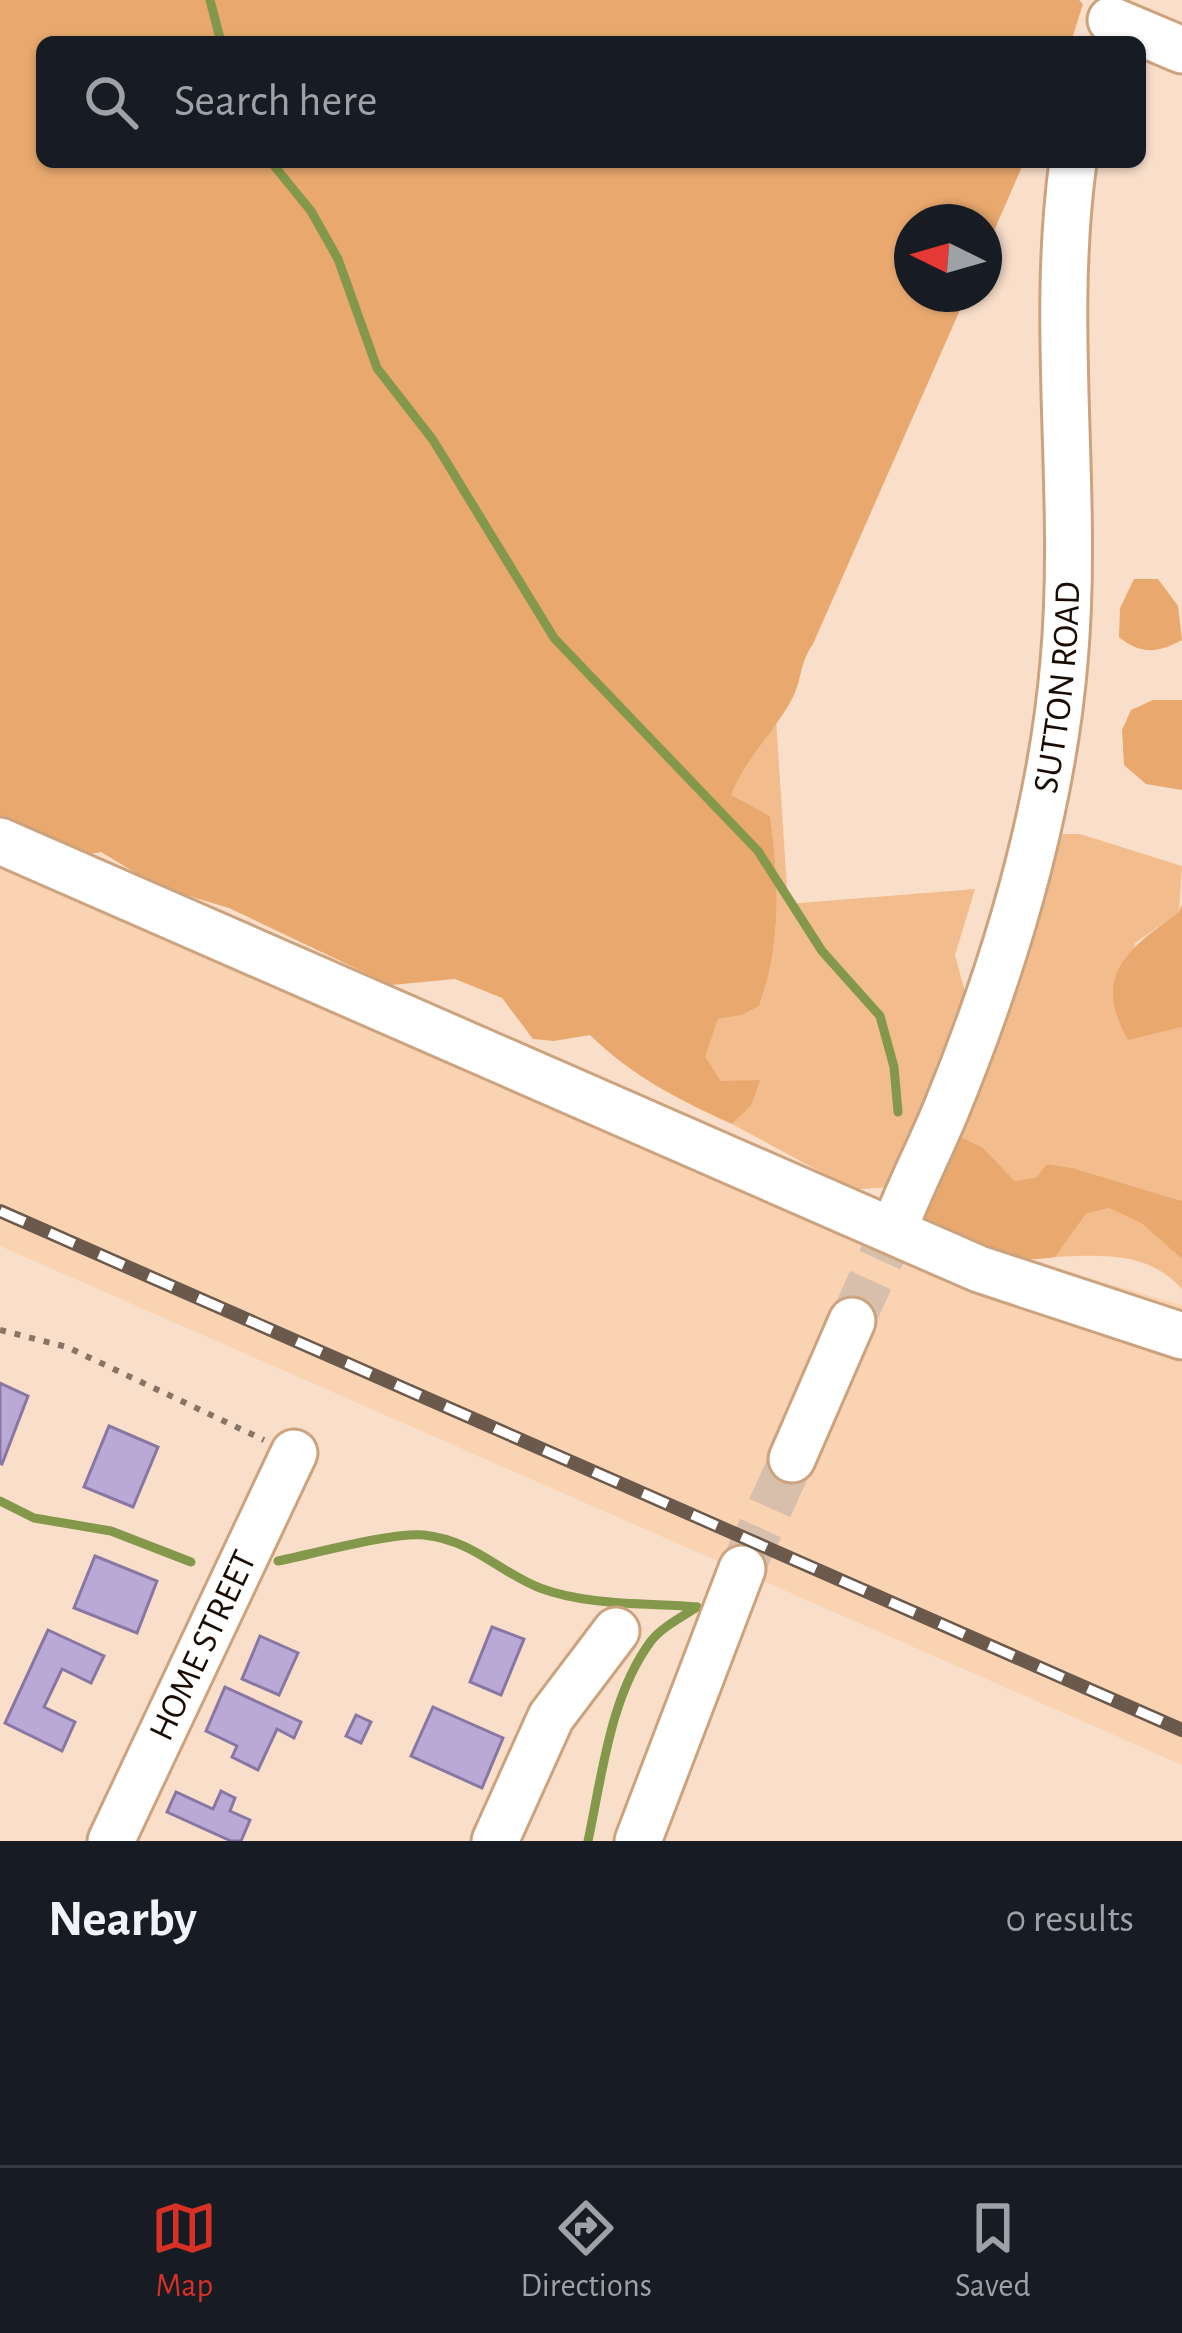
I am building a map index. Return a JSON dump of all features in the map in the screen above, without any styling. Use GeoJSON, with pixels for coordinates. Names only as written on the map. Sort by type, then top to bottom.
{"type":"FeatureCollection","features":[{"type":"Feature","properties":{"kind":"street"},"geometry":{"type":"LineString","coordinates":[[1112,21],[1182,50]]}},
{"type":"Feature","properties":{"kind":"street","name":"SUTTON ROAD"},"geometry":{"type":"LineString","coordinates":[[902,1208],[945,1113],[1005,943],[1048,783],[1069,596],[1071,526],[1061,274],[1072,168]]}},
{"type":"Feature","properties":{"kind":"street"},"geometry":{"type":"LineString","coordinates":[[0,841],[979,1269],[1182,1336]]}},
{"type":"Feature","properties":{"kind":"street"},"geometry":{"type":"LineString","coordinates":[[792,1459],[852,1321]]}},
{"type":"Feature","properties":{"kind":"street","name":"HOME STREET"},"geometry":{"type":"LineString","coordinates":[[111,1841],[294,1453]]}},
{"type":"Feature","properties":{"kind":"street"},"geometry":{"type":"LineString","coordinates":[[638,1841],[742,1569]]}},
{"type":"Feature","properties":{"kind":"street"},"geometry":{"type":"LineString","coordinates":[[495,1841],[551,1717],[616,1631]]}},
{"type":"Feature","properties":{"kind":"path"},"geometry":{"type":"LineString","coordinates":[[0,1330],[67,1347],[294,1453]]}},
{"type":"Feature","properties":{"kind":"shaded area"},"geometry":{"type":"Polygon","coordinates":[[[0,0],[1079,0],[1083,4],[1073,36],[36,36],[36,168],[1021,168],[1002,213],[1002,204],[894,204],[894,312],[959,312],[806,657],[793,697],[731,795],[770,816],[777,888],[772,959],[759,1006],[718,1019],[705,1057],[721,1081],[760,1080],[751,1106],[732,1124],[657,1086],[590,1035],[533,1039],[502,998],[455,979],[391,985],[229,908],[159,887],[101,852],[80,856],[0,827],[0,0]]]}},
{"type":"Feature","properties":{"kind":"shaded area"},"geometry":{"type":"Polygon","coordinates":[[[1134,579],[1158,579],[1178,606],[1182,640],[1150,650],[1119,637],[1120,608],[1134,579]]]}},
{"type":"Feature","properties":{"kind":"shaded area"},"geometry":{"type":"Polygon","coordinates":[[[1153,700],[1182,700],[1182,790],[1146,784],[1124,765],[1122,730],[1131,710],[1153,700]]]}},
{"type":"Feature","properties":{"kind":"shaded area"},"geometry":{"type":"Polygon","coordinates":[[[776,719],[788,904],[975,889],[955,955],[965,992],[938,1092],[893,1190],[852,1189],[732,1124],[751,1106],[759,1080],[721,1082],[704,1057],[718,1019],[759,1006],[772,960],[777,888],[770,816],[730,795],[740,770],[776,719]]]}},
{"type":"Feature","properties":{"kind":"shaded area"},"geometry":{"type":"Polygon","coordinates":[[[0,813],[878,1205],[987,1248],[1182,1305],[1182,1765],[0,1246],[0,813]]]}},
{"type":"Feature","properties":{"kind":"shaded area"},"geometry":{"type":"Polygon","coordinates":[[[1060,834],[1080,834],[1182,866],[1179,912],[1135,943],[1128,1039],[1182,1027],[1182,1201],[1048,1164],[1037,1177],[1015,1181],[982,1147],[959,1136],[1008,1013],[1003,1003],[1046,854],[1060,834]]]}},
{"type":"Feature","properties":{"kind":"shaded area"},"geometry":{"type":"Polygon","coordinates":[[[1182,904],[1182,1027],[1128,1040],[1117,1017],[1114,981],[1131,952],[1179,912],[1182,904]]]}},
{"type":"Feature","properties":{"kind":"shaded area"},"geometry":{"type":"Polygon","coordinates":[[[959,1136],[982,1147],[1015,1181],[1037,1177],[1047,1164],[1182,1201],[1182,1259],[1141,1223],[1109,1208],[1086,1214],[1055,1257],[1036,1259],[981,1252],[909,1225],[959,1136]]]}},
{"type":"Feature","properties":{"kind":"shaded area"},"geometry":{"type":"Polygon","coordinates":[[[1109,1208],[1141,1223],[1182,1259],[1182,1289],[1139,1262],[1107,1256],[1055,1257],[1086,1214],[1109,1208]]]}},
{"type":"Feature","properties":{"kind":"building"},"geometry":{"type":"Polygon","coordinates":[[[0,1383],[28,1396],[2,1464],[0,1463],[0,1383]]]}},
{"type":"Feature","properties":{"kind":"building"},"geometry":{"type":"Polygon","coordinates":[[[109,1426],[158,1447],[133,1507],[84,1487],[109,1426]]]}},
{"type":"Feature","properties":{"kind":"building"},"geometry":{"type":"Polygon","coordinates":[[[95,1556],[157,1581],[137,1633],[74,1608],[95,1556]]]}},
{"type":"Feature","properties":{"kind":"building"},"geometry":{"type":"Polygon","coordinates":[[[492,1627],[524,1639],[501,1695],[470,1682],[492,1627]]]}},
{"type":"Feature","properties":{"kind":"building"},"geometry":{"type":"Polygon","coordinates":[[[48,1630],[104,1656],[91,1683],[62,1669],[44,1707],[75,1722],[62,1751],[5,1723],[48,1630]]]}},
{"type":"Feature","properties":{"kind":"building"},"geometry":{"type":"Polygon","coordinates":[[[260,1636],[298,1653],[279,1695],[242,1679],[260,1636]]]}},
{"type":"Feature","properties":{"kind":"building"},"geometry":{"type":"Polygon","coordinates":[[[225,1687],[301,1722],[294,1738],[277,1729],[258,1770],[232,1757],[237,1746],[206,1731],[225,1687]]]}},
{"type":"Feature","properties":{"kind":"building"},"geometry":{"type":"Polygon","coordinates":[[[433,1707],[503,1738],[482,1788],[411,1756],[433,1707]]]}},
{"type":"Feature","properties":{"kind":"building"},"geometry":{"type":"Polygon","coordinates":[[[356,1715],[371,1722],[361,1743],[346,1736],[356,1715]]]}},
{"type":"Feature","properties":{"kind":"building"},"geometry":{"type":"Polygon","coordinates":[[[221,1791],[235,1798],[230,1811],[250,1820],[241,1841],[231,1841],[167,1812],[176,1792],[213,1809],[221,1791]]]}},
{"type":"Feature","properties":{"kind":"waterway"},"geometry":{"type":"LineString","coordinates":[[210,0],[219,36]]}},
{"type":"Feature","properties":{"kind":"waterway"},"geometry":{"type":"LineString","coordinates":[[276,168],[311,211],[338,259],[377,368],[433,440],[554,638],[758,851],[822,951],[880,1016],[894,1067],[898,1112]]}},
{"type":"Feature","properties":{"kind":"waterway"},"geometry":{"type":"LineString","coordinates":[[0,1501],[34,1518],[111,1531],[191,1562]]}},
{"type":"Feature","properties":{"kind":"waterway"},"geometry":{"type":"LineString","coordinates":[[278,1561],[373,1540],[424,1535],[458,1543],[558,1594],[697,1607]]}},
{"type":"Feature","properties":{"kind":"waterway"},"geometry":{"type":"LineString","coordinates":[[588,1841],[609,1737],[626,1686],[656,1636],[697,1607]]}},
{"type":"Feature","properties":{"kind":"tunnel"},"geometry":{"type":"LineString","coordinates":[[852,1321],[895,1227]]}},
{"type":"Feature","properties":{"kind":"tunnel"},"geometry":{"type":"LineString","coordinates":[[742,1569],[792,1459]]}},
{"type":"Feature","properties":{"kind":"railway"},"geometry":{"type":"LineString","coordinates":[[0,1211],[1182,1730]]}}]}
